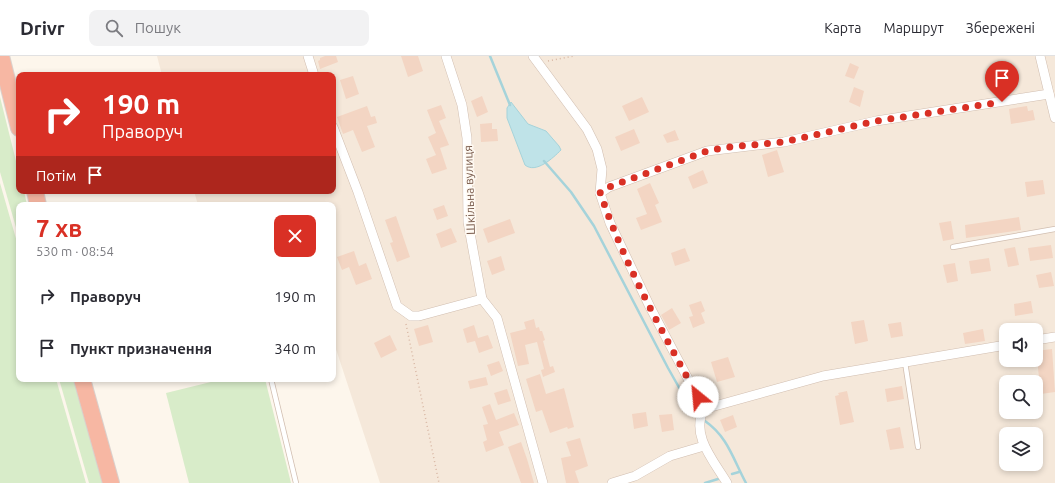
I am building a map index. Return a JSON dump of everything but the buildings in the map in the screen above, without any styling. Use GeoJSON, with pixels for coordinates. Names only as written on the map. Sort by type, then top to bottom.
{"type":"FeatureCollection","features":[{"type":"Feature","properties":{"kind":"highway"},"geometry":{"type":"LineString","coordinates":[[1,56],[16,116]]}},
{"type":"Feature","properties":{"kind":"highway"},"geometry":{"type":"LineString","coordinates":[[83,382],[111,483]]}},
{"type":"Feature","properties":{"kind":"street"},"geometry":{"type":"LineString","coordinates":[[308,56],[313,72]]}},
{"type":"Feature","properties":{"kind":"street","name":"Шкільна вулиця"},"geometry":{"type":"LineString","coordinates":[[446,56],[462,105],[467,138],[468,222],[482,299],[497,318],[543,483]]}},
{"type":"Feature","properties":{"kind":"street"},"geometry":{"type":"LineString","coordinates":[[1040,56],[1055,118]]}},
{"type":"Feature","properties":{"kind":"street"},"geometry":{"type":"LineString","coordinates":[[535,60],[590,136],[597,149],[602,168],[600,192],[610,223],[650,307],[704,409]]}},
{"type":"Feature","properties":{"kind":"street"},"geometry":{"type":"LineString","coordinates":[[600,192],[609,187],[707,151],[729,147],[784,142],[876,121],[1049,94]]}},
{"type":"Feature","properties":{"kind":"street"},"geometry":{"type":"LineString","coordinates":[[336,135],[358,192],[397,306],[411,316],[419,316],[482,299]]}},
{"type":"Feature","properties":{"kind":"street"},"geometry":{"type":"LineString","coordinates":[[1043,339],[1055,337]]}},
{"type":"Feature","properties":{"kind":"street"},"geometry":{"type":"LineString","coordinates":[[727,483],[704,446],[699,427],[699,419],[704,409],[823,376],[999,346]]}},
{"type":"Feature","properties":{"kind":"street"},"geometry":{"type":"LineString","coordinates":[[612,483],[635,476],[670,456],[704,446]]}},
{"type":"Feature","properties":{"kind":"lane"},"geometry":{"type":"LineString","coordinates":[[953,247],[1055,229]]}},
{"type":"Feature","properties":{"kind":"lane"},"geometry":{"type":"LineString","coordinates":[[905,362],[918,448]]}},
{"type":"Feature","properties":{"kind":"lane"},"geometry":{"type":"LineString","coordinates":[[272,382],[296,483]]}},
{"type":"Feature","properties":{"kind":"path"},"geometry":{"type":"LineString","coordinates":[[535,60],[574,56]]}},
{"type":"Feature","properties":{"kind":"path"},"geometry":{"type":"LineString","coordinates":[[404,312],[439,483]]}},
{"type":"Feature","properties":{"kind":"shaded area"},"geometry":{"type":"Polygon","coordinates":[[[157,56],[1055,56],[1055,483],[380,483],[336,349],[336,202],[197,202],[195,194],[336,194],[336,72],[161,72],[157,56]]]}},
{"type":"Feature","properties":{"kind":"green space"},"geometry":{"type":"Polygon","coordinates":[[[0,97],[16,161],[16,194],[25,194],[26,202],[16,202],[16,228],[0,172],[0,97]]]}},
{"type":"Feature","properties":{"kind":"green space"},"geometry":{"type":"Polygon","coordinates":[[[0,183],[16,239],[16,382],[57,382],[86,483],[0,483],[0,183]]]}},
{"type":"Feature","properties":{"kind":"green space"},"geometry":{"type":"Polygon","coordinates":[[[60,382],[75,382],[103,483],[89,483],[60,382]]]}},
{"type":"Feature","properties":{"kind":"green space"},"geometry":{"type":"Polygon","coordinates":[[[211,382],[266,382],[291,483],[189,483],[166,393],[211,382]]]}},
{"type":"Feature","properties":{"kind":"water"},"geometry":{"type":"Polygon","coordinates":[[[511,102],[528,124],[546,131],[559,146],[561,150],[544,164],[534,168],[525,165],[507,118],[507,108],[511,102]]]}},
{"type":"Feature","properties":{"kind":"waterway"},"geometry":{"type":"LineString","coordinates":[[490,56],[510,105]]}},
{"type":"Feature","properties":{"kind":"waterway"},"geometry":{"type":"LineString","coordinates":[[544,161],[571,192],[594,226],[668,368],[694,414]]}},
{"type":"Feature","properties":{"kind":"waterway"},"geometry":{"type":"LineString","coordinates":[[705,421],[713,427],[725,441],[746,483]]}},
{"type":"Feature","properties":{"kind":"waterway"},"geometry":{"type":"LineString","coordinates":[[732,474],[739,472]]}},
{"type":"Feature","properties":{"kind":"waterway"},"geometry":{"type":"LineString","coordinates":[[705,483],[718,479]]}},
{"type":"Feature","properties":{"kind":"route"},"geometry":{"type":"LineString","coordinates":[[698,397],[650,307],[610,223],[600,192],[609,187],[707,151],[729,147],[784,142],[876,121],[1002,102]]}}]}
